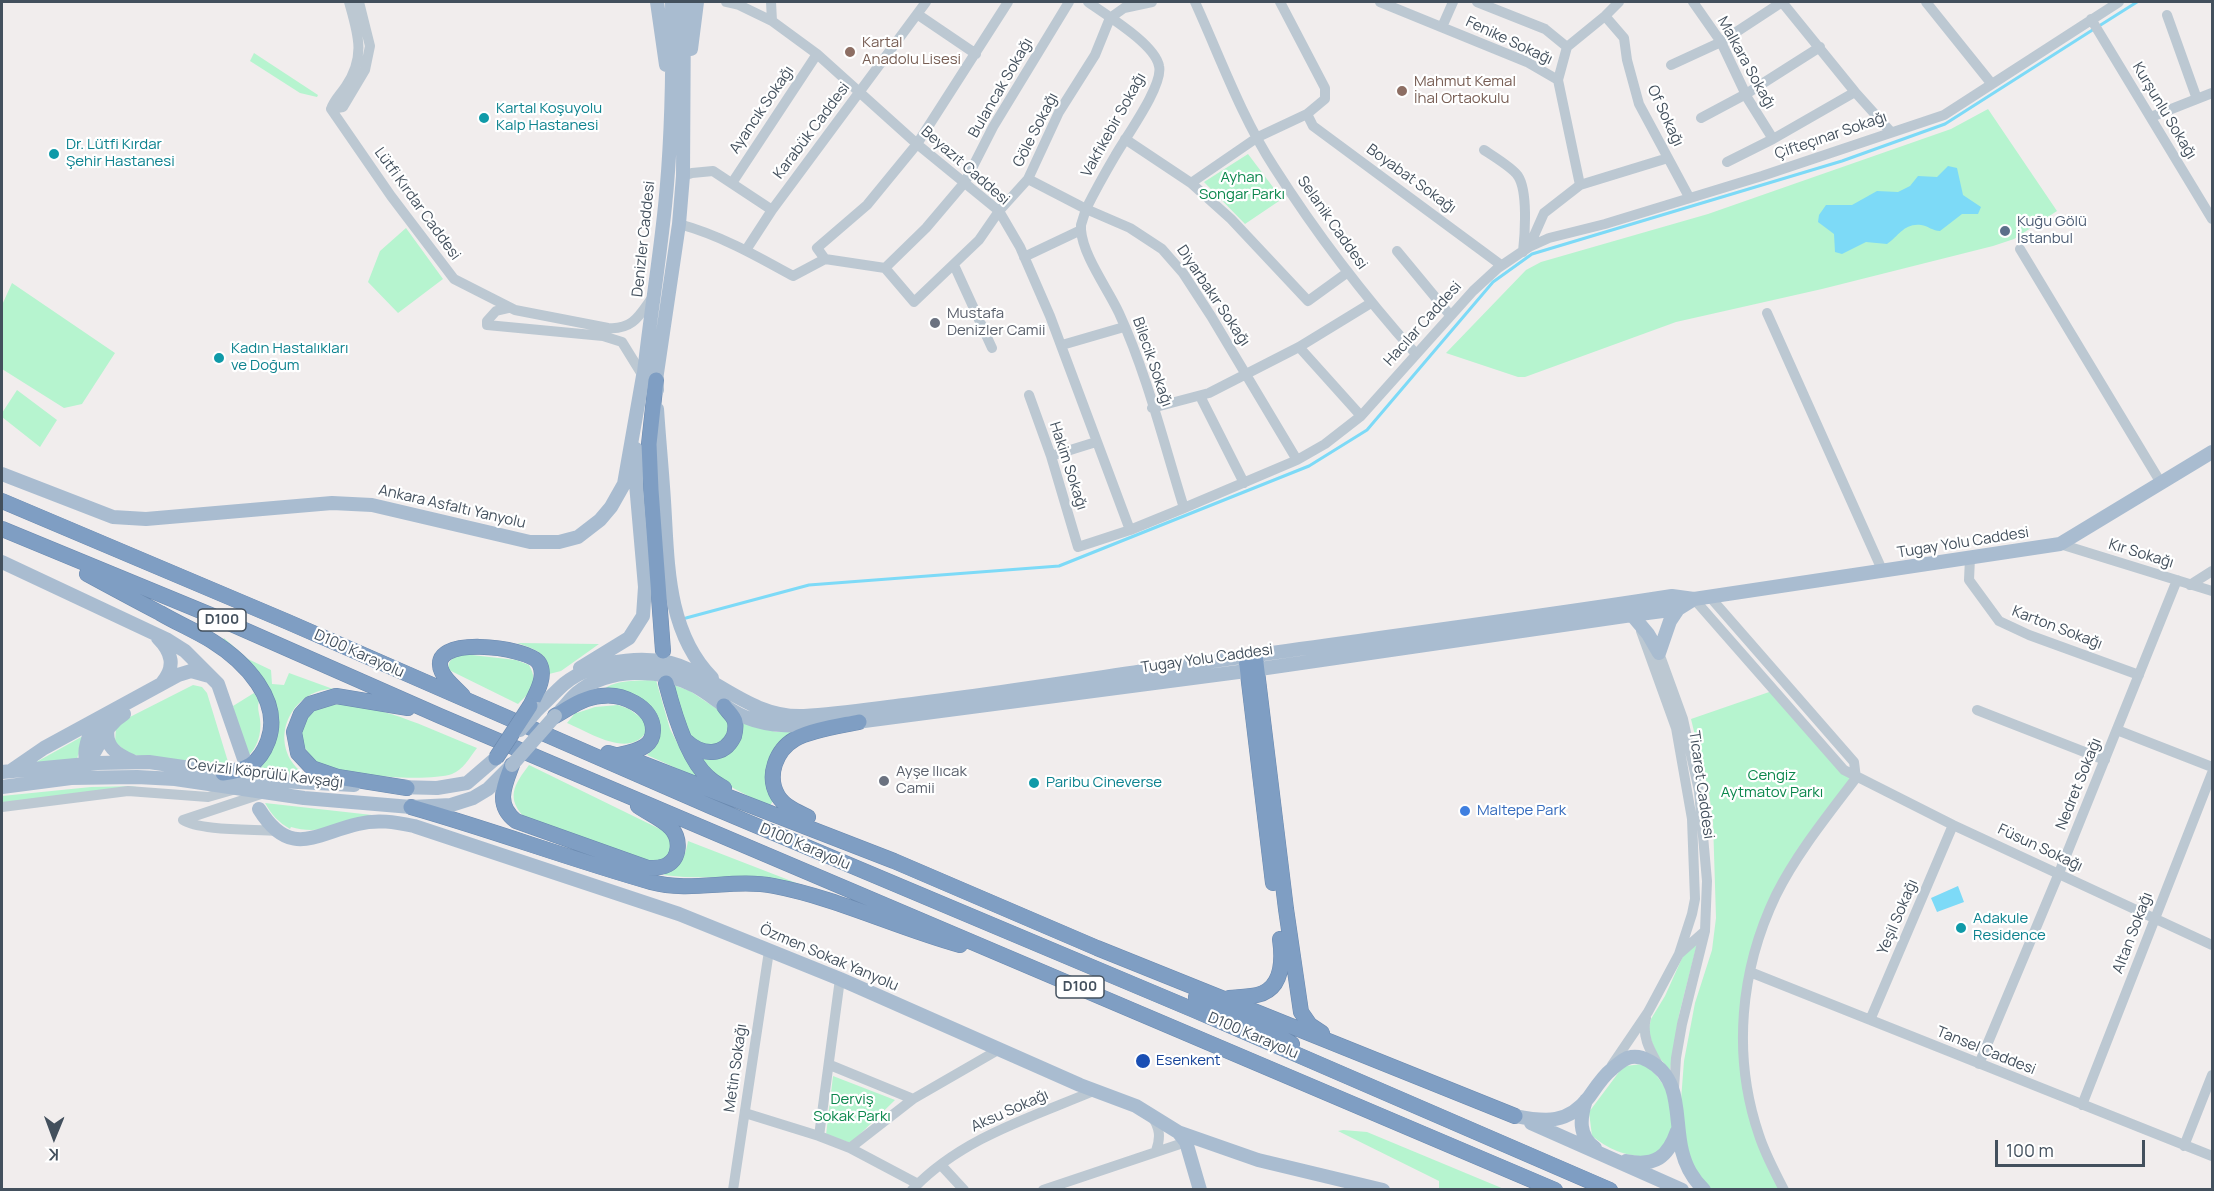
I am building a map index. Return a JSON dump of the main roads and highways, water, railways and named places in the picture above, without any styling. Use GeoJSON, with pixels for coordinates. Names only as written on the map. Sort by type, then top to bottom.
{"type":"FeatureCollection","features":[{"type":"Feature","properties":{"kind":"highway"},"geometry":{"type":"LineString","coordinates":[[650,378],[651,490],[663,651]]}},
{"type":"Feature","properties":{"kind":"highway","name":"D100 Karayolu"},"geometry":{"type":"LineString","coordinates":[[2,501],[1610,1190]]}},
{"type":"Feature","properties":{"kind":"highway","name":"D100 Karayolu"},"geometry":{"type":"LineString","coordinates":[[2,529],[213,616],[440,716],[1555,1190]]}},
{"type":"Feature","properties":{"kind":"highway"},"geometry":{"type":"LineString","coordinates":[[21,538],[213,642],[254,679],[265,693],[271,710],[272,728],[268,741],[262,754],[248,767],[242,771],[223,772]]}},
{"type":"Feature","properties":{"kind":"highway"},"geometry":{"type":"LineString","coordinates":[[468,700],[442,674],[439,665],[442,656],[452,648],[512,650],[531,655],[539,663],[542,675],[534,707],[496,758]]}},
{"type":"Feature","properties":{"kind":"highway"},"geometry":{"type":"LineString","coordinates":[[1224,998],[1259,995],[1266,991],[1277,980],[1283,959],[1251,663]]}},
{"type":"Feature","properties":{"kind":"highway"},"geometry":{"type":"LineString","coordinates":[[1251,663],[1301,1012],[1310,1025],[1348,1048]]}},
{"type":"Feature","properties":{"kind":"highway"},"geometry":{"type":"LineString","coordinates":[[666,683],[673,711],[685,740],[707,777],[728,791],[788,818]]}},
{"type":"Feature","properties":{"kind":"highway"},"geometry":{"type":"LineString","coordinates":[[555,717],[585,699],[601,695],[621,697],[636,704],[648,714],[652,721],[652,738],[647,745],[619,755]]}},
{"type":"Feature","properties":{"kind":"highway"},"geometry":{"type":"LineString","coordinates":[[407,788],[338,777],[312,768],[298,753],[294,732],[301,714],[310,704],[336,696],[396,705],[440,716]]}},
{"type":"Feature","properties":{"kind":"highway"},"geometry":{"type":"LineString","coordinates":[[685,740],[694,749],[706,752],[721,751],[729,746],[735,732],[735,720],[725,699]]}},
{"type":"Feature","properties":{"kind":"highway"},"geometry":{"type":"LineString","coordinates":[[859,722],[796,739],[781,750],[774,765],[773,783],[778,797],[791,808],[894,861]]}},
{"type":"Feature","properties":{"kind":"highway"},"geometry":{"type":"LineString","coordinates":[[576,747],[619,755],[788,818],[1096,948],[1515,1116]]}},
{"type":"Feature","properties":{"kind":"highway"},"geometry":{"type":"LineString","coordinates":[[512,765],[503,788],[503,803],[507,814],[516,821],[648,868],[664,867],[674,860],[678,852],[678,841],[671,829],[606,785]]}},
{"type":"Feature","properties":{"kind":"highway"},"geometry":{"type":"LineString","coordinates":[[411,807],[654,882],[687,885],[772,886],[852,909],[938,939],[1022,962]]}},
{"type":"Feature","properties":{"kind":"highway"},"geometry":{"type":"LineString","coordinates":[[1096,948],[1270,1031],[1352,1079]]}},
{"type":"Feature","properties":{"kind":"main road","name":"Denizler Caddesi"},"geometry":{"type":"LineString","coordinates":[[657,2],[678,107]]}},
{"type":"Feature","properties":{"kind":"main road","name":"Denizler Caddesi"},"geometry":{"type":"LineString","coordinates":[[650,378],[680,224],[683,176],[672,2]]}},
{"type":"Feature","properties":{"kind":"main road","name":"Denizler Caddesi"},"geometry":{"type":"LineString","coordinates":[[678,107],[684,2]]}},
{"type":"Feature","properties":{"kind":"main road","name":"Denizler Caddesi"},"geometry":{"type":"LineString","coordinates":[[650,378],[655,295],[665,207],[678,107],[697,2]]}},
{"type":"Feature","properties":{"kind":"main road","name":"Ankara Asfaltı Yanyolu"},"geometry":{"type":"LineString","coordinates":[[2,474],[112,517],[146,519],[332,503],[372,505],[530,542],[559,542],[578,537],[600,520],[611,507],[624,484],[650,378]]}},
{"type":"Feature","properties":{"kind":"main road"},"geometry":{"type":"LineString","coordinates":[[650,378],[669,575],[676,613],[685,639],[697,661],[725,699]]}},
{"type":"Feature","properties":{"kind":"main road"},"geometry":{"type":"LineString","coordinates":[[534,707],[563,679],[629,638],[643,616],[645,587],[635,452],[650,378]]}},
{"type":"Feature","properties":{"kind":"main road","name":"Tugay Yolu Caddesi"},"geometry":{"type":"LineString","coordinates":[[725,699],[792,717],[815,715],[1585,622],[1637,614],[1672,596],[1695,599],[1710,597],[2060,544],[2212,452]]}},
{"type":"Feature","properties":{"kind":"main road"},"geometry":{"type":"LineString","coordinates":[[2,562],[185,651],[220,688],[244,759]]}},
{"type":"Feature","properties":{"kind":"main road","name":"Tugay Yolu Caddesi"},"geometry":{"type":"LineString","coordinates":[[725,699],[743,717],[773,725],[859,722],[1251,663],[1678,609],[1695,599]]}},
{"type":"Feature","properties":{"kind":"main road"},"geometry":{"type":"LineString","coordinates":[[1637,614],[1659,652],[1670,621],[1678,609]]}},
{"type":"Feature","properties":{"kind":"main road"},"geometry":{"type":"LineString","coordinates":[[154,634],[168,649],[172,660],[169,674],[161,683]]}},
{"type":"Feature","properties":{"kind":"main road"},"geometry":{"type":"LineString","coordinates":[[534,707],[565,683],[583,674],[614,662],[636,659],[656,660],[689,669],[725,699]]}},
{"type":"Feature","properties":{"kind":"main road"},"geometry":{"type":"LineString","coordinates":[[71,778],[93,756],[102,724],[161,683],[191,671],[211,677]]}},
{"type":"Feature","properties":{"kind":"main road","name":"Cevizli Köprülü Kavşağı"},"geometry":{"type":"LineString","coordinates":[[2,787],[71,778],[114,776],[175,779],[264,793],[411,807],[451,805],[473,798],[488,789],[577,693],[594,682],[614,676],[655,673],[685,681],[715,699],[725,699]]}},
{"type":"Feature","properties":{"kind":"main road"},"geometry":{"type":"LineString","coordinates":[[6,772],[44,748],[118,717],[174,686],[189,680],[211,677]]}},
{"type":"Feature","properties":{"kind":"main road"},"geometry":{"type":"LineString","coordinates":[[102,724],[111,747],[119,755],[134,762]]}},
{"type":"Feature","properties":{"kind":"main road","name":"Cevizli Köprülü Kavşağı"},"geometry":{"type":"LineString","coordinates":[[6,772],[86,764],[149,762],[280,781],[437,788],[467,783],[496,758]]}},
{"type":"Feature","properties":{"kind":"main road"},"geometry":{"type":"LineString","coordinates":[[86,764],[114,776]]}},
{"type":"Feature","properties":{"kind":"main road","name":"Özmen Sokak Yanyolu"},"geometry":{"type":"LineString","coordinates":[[259,809],[284,836],[308,839],[358,824],[391,822],[444,836],[679,914],[840,980],[998,1050],[1150,1113],[1182,1137],[1258,1160],[1383,1190]]}},
{"type":"Feature","properties":{"kind":"main road","name":"Ticaret Caddesi"},"geometry":{"type":"LineString","coordinates":[[1515,1116],[1540,1121],[1561,1119],[1586,1100],[1607,1073],[1622,1060],[1630,1057],[1645,1059],[1661,1069],[1674,1089],[1681,1149],[1693,1178],[1704,1190]]}},
{"type":"Feature","properties":{"kind":"main road"},"geometry":{"type":"LineString","coordinates":[[1586,1100],[1581,1114],[1583,1135],[1589,1144],[1611,1158],[1642,1163],[1655,1160],[1668,1151],[1679,1126]]}},
{"type":"Feature","properties":{"kind":"main road"},"geometry":{"type":"LineString","coordinates":[[1515,1116],[1682,1190]]}},
{"type":"Feature","properties":{"kind":"main road"},"geometry":{"type":"LineString","coordinates":[[1182,1137],[1200,1190]]}},
{"type":"Feature","properties":{"kind":"water"},"geometry":{"type":"Polygon","coordinates":[[[1948,166],[1957,168],[1963,195],[1981,207],[1978,214],[1962,214],[1940,231],[1924,226],[1910,226],[1887,244],[1866,242],[1842,254],[1835,252],[1834,234],[1818,222],[1819,215],[1826,205],[1852,205],[1877,191],[1898,192],[1910,186],[1918,176],[1937,177],[1948,166]]]}},
{"type":"Feature","properties":{"kind":"water"},"geometry":{"type":"Polygon","coordinates":[[[1958,886],[1964,902],[1937,912],[1931,898],[1958,886]]]}},
{"type":"Feature","properties":{"kind":"waterway"},"geometry":{"type":"LineString","coordinates":[[2099,26],[2137,2]]}},
{"type":"Feature","properties":{"kind":"waterway"},"geometry":{"type":"LineString","coordinates":[[686,618],[809,585],[1059,566],[1309,466],[1367,430],[1493,282],[1532,254],[1842,161],[1945,124],[2094,29]]}},
{"type":"Feature","properties":{"kind":"place","name":"Kartal Anadolu Lisesi"},"geometry":{"type":"Point","coordinates":[850,52]}},
{"type":"Feature","properties":{"kind":"place","name":"Mahmut Kemal İhal Ortaokulu"},"geometry":{"type":"Point","coordinates":[1402,91]}},
{"type":"Feature","properties":{"kind":"place","name":"Kartal Koşuyolu Kalp Hastanesi"},"geometry":{"type":"Point","coordinates":[484,118]}},
{"type":"Feature","properties":{"kind":"place","name":"Dr. Lütfi Kırdar Şehir Hastanesi"},"geometry":{"type":"Point","coordinates":[54,154]}},
{"type":"Feature","properties":{"kind":"place","name":"Kuğu Gölü İstanbul"},"geometry":{"type":"Point","coordinates":[2005,231]}},
{"type":"Feature","properties":{"kind":"place","name":"Mustafa Denizler Camii"},"geometry":{"type":"Point","coordinates":[935,323]}},
{"type":"Feature","properties":{"kind":"place","name":"Kadın Hastalıkları ve Doğum"},"geometry":{"type":"Point","coordinates":[219,358]}},
{"type":"Feature","properties":{"kind":"place","name":"Ayşe Ilıcak Camii"},"geometry":{"type":"Point","coordinates":[884,781]}},
{"type":"Feature","properties":{"kind":"place","name":"Paribu Cineverse"},"geometry":{"type":"Point","coordinates":[1034,783]}},
{"type":"Feature","properties":{"kind":"place","name":"Maltepe Park"},"geometry":{"type":"Point","coordinates":[1465,811]}},
{"type":"Feature","properties":{"kind":"place","name":"Adakule Residence"},"geometry":{"type":"Point","coordinates":[1961,928]}},
{"type":"Feature","properties":{"kind":"place","name":"Esenkent"},"geometry":{"type":"Point","coordinates":[1143,1061]}},
{"type":"Feature","properties":{"kind":"park label","name":"Ayhan Songar Parkı"},"geometry":{"type":"Point","coordinates":[1242,186]}},
{"type":"Feature","properties":{"kind":"park label","name":"Cengiz Aytmatov Parkı"},"geometry":{"type":"Point","coordinates":[1772,784]}},
{"type":"Feature","properties":{"kind":"park label","name":"Derviş Sokak Parkı"},"geometry":{"type":"Point","coordinates":[852,1108]}}]}
